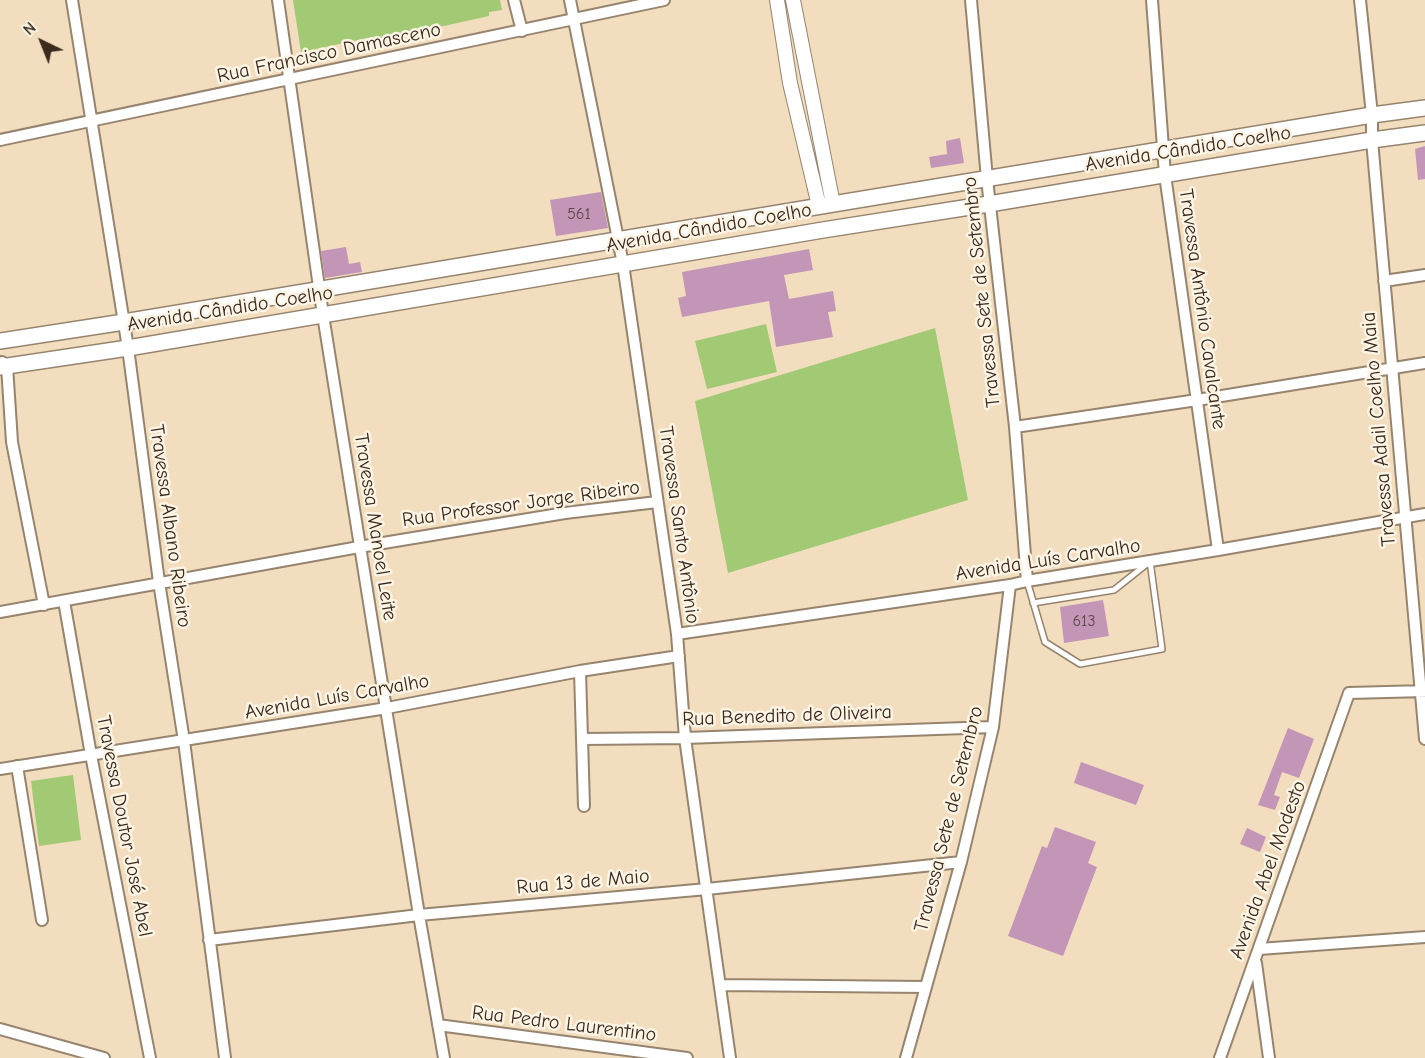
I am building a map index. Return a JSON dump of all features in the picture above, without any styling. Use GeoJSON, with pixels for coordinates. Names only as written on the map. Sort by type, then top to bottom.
{"type":"FeatureCollection","features":[{"type":"Feature","properties":{"kind":"main road","name":"Avenida Cândido Coelho"},"geometry":{"type":"LineString","coordinates":[[0,341],[1425,108]]}},
{"type":"Feature","properties":{"kind":"main road","name":"Avenida Cândido Coelho"},"geometry":{"type":"LineString","coordinates":[[2,364],[128,348],[830,228],[1425,133]]}},
{"type":"Feature","properties":{"kind":"street","name":"Travessa Albano Ribeiro"},"geometry":{"type":"LineString","coordinates":[[72,0],[128,348],[159,582],[184,741],[225,1058]]}},
{"type":"Feature","properties":{"kind":"street","name":"Travessa Manoel Leite"},"geometry":{"type":"LineString","coordinates":[[278,0],[359,547],[444,1058]]}},
{"type":"Feature","properties":{"kind":"street"},"geometry":{"type":"LineString","coordinates":[[514,0],[522,31]]}},
{"type":"Feature","properties":{"kind":"street","name":"Travessa Santo Antônio"},"geometry":{"type":"LineString","coordinates":[[570,0],[623,264],[679,656],[685,738],[722,986],[730,1058]]}},
{"type":"Feature","properties":{"kind":"street","name":"Rua Francisco Damasceno"},"geometry":{"type":"LineString","coordinates":[[0,140],[664,0]]}},
{"type":"Feature","properties":{"kind":"street"},"geometry":{"type":"LineString","coordinates":[[777,0],[790,83],[826,205]]}},
{"type":"Feature","properties":{"kind":"street"},"geometry":{"type":"LineString","coordinates":[[793,0],[808,81],[826,205]]}},
{"type":"Feature","properties":{"kind":"street","name":"Travessa Sete de Setembro"},"geometry":{"type":"LineString","coordinates":[[971,0],[987,179],[1015,427],[1027,581]]}},
{"type":"Feature","properties":{"kind":"street","name":"Travessa Antônio Cavalcante"},"geometry":{"type":"LineString","coordinates":[[1152,0],[1162,150],[1218,550]]}},
{"type":"Feature","properties":{"kind":"street","name":"Travessa Adail Coelho Maia"},"geometry":{"type":"LineString","coordinates":[[1360,0],[1372,115],[1372,140],[1405,517],[1423,691],[1425,739]]}},
{"type":"Feature","properties":{"kind":"street"},"geometry":{"type":"LineString","coordinates":[[790,83],[808,81]]}},
{"type":"Feature","properties":{"kind":"street"},"geometry":{"type":"LineString","coordinates":[[1384,281],[1425,274]]}},
{"type":"Feature","properties":{"kind":"street"},"geometry":{"type":"LineString","coordinates":[[1015,427],[1425,363]]}},
{"type":"Feature","properties":{"kind":"street"},"geometry":{"type":"LineString","coordinates":[[2,364],[12,442],[44,605]]}},
{"type":"Feature","properties":{"kind":"street"},"geometry":{"type":"LineString","coordinates":[[0,445],[12,442]]}},
{"type":"Feature","properties":{"kind":"street","name":"Rua Professor Jorge Ribeiro"},"geometry":{"type":"LineString","coordinates":[[0,612],[359,547],[565,513],[657,502]]}},
{"type":"Feature","properties":{"kind":"street","name":"Avenida Luís Carvalho"},"geometry":{"type":"LineString","coordinates":[[676,634],[1010,585],[1425,514]]}},
{"type":"Feature","properties":{"kind":"street","name":"Travessa Sete de Setembro"},"geometry":{"type":"LineString","coordinates":[[906,1058],[961,862],[993,727],[1010,585]]}},
{"type":"Feature","properties":{"kind":"street","name":"Travessa Doutor José Abel"},"geometry":{"type":"LineString","coordinates":[[64,601],[91,755],[150,1058]]}},
{"type":"Feature","properties":{"kind":"street","name":"Avenida Luís Carvalho"},"geometry":{"type":"LineString","coordinates":[[0,769],[387,708],[580,671],[679,656]]}},
{"type":"Feature","properties":{"kind":"street"},"geometry":{"type":"LineString","coordinates":[[580,671],[584,806]]}},
{"type":"Feature","properties":{"kind":"street","name":"Avenida Abel Modesto"},"geometry":{"type":"LineString","coordinates":[[1220,1058],[1349,693],[1423,691]]}},
{"type":"Feature","properties":{"kind":"street","name":"Rua Benedito de Oliveira"},"geometry":{"type":"LineString","coordinates":[[583,739],[685,738],[993,727]]}},
{"type":"Feature","properties":{"kind":"street"},"geometry":{"type":"LineString","coordinates":[[17,766],[42,920]]}},
{"type":"Feature","properties":{"kind":"street","name":"Rua 13 de Maio"},"geometry":{"type":"LineString","coordinates":[[209,940],[419,915],[708,889],[961,862]]}},
{"type":"Feature","properties":{"kind":"street"},"geometry":{"type":"LineString","coordinates":[[1269,1058],[1257,954],[1425,937]]}},
{"type":"Feature","properties":{"kind":"street"},"geometry":{"type":"LineString","coordinates":[[722,986],[925,987]]}},
{"type":"Feature","properties":{"kind":"street","name":"Rua Pedro Laurentino"},"geometry":{"type":"LineString","coordinates":[[438,1025],[687,1058]]}},
{"type":"Feature","properties":{"kind":"street"},"geometry":{"type":"LineString","coordinates":[[0,1029],[71,1053],[104,1058]]}},
{"type":"Feature","properties":{"kind":"lane"},"geometry":{"type":"LineString","coordinates":[[1033,603],[1114,590],[1150,561]]}},
{"type":"Feature","properties":{"kind":"lane"},"geometry":{"type":"LineString","coordinates":[[1027,581],[1045,642],[1080,664],[1161,649],[1150,561]]}},
{"type":"Feature","properties":{"kind":"green space"},"geometry":{"type":"Polygon","coordinates":[[[293,0],[500,0],[502,10],[489,12],[489,16],[439,27],[438,23],[435,27],[301,52],[293,0]]]}},
{"type":"Feature","properties":{"kind":"green space"},"geometry":{"type":"Polygon","coordinates":[[[766,324],[777,372],[707,389],[695,341],[766,324]]]}},
{"type":"Feature","properties":{"kind":"green space"},"geometry":{"type":"Polygon","coordinates":[[[935,328],[968,500],[728,573],[695,401],[935,328]]]}},
{"type":"Feature","properties":{"kind":"green space"},"geometry":{"type":"Polygon","coordinates":[[[73,775],[81,840],[39,846],[31,781],[73,775]]]}},
{"type":"Feature","properties":{"kind":"building"},"geometry":{"type":"Polygon","coordinates":[[[960,138],[964,163],[931,168],[929,157],[947,154],[946,141],[960,138]]]}},
{"type":"Feature","properties":{"kind":"building"},"geometry":{"type":"Polygon","coordinates":[[[1425,146],[1425,179],[1418,180],[1415,149],[1425,146]]]}},
{"type":"Feature","properties":{"kind":"building"},"geometry":{"type":"Polygon","coordinates":[[[601,192],[608,228],[556,236],[550,200],[601,192]]]}},
{"type":"Feature","properties":{"kind":"building"},"geometry":{"type":"Polygon","coordinates":[[[346,247],[349,264],[360,262],[362,272],[325,278],[321,251],[346,247]]]}},
{"type":"Feature","properties":{"kind":"building"},"geometry":{"type":"Polygon","coordinates":[[[809,249],[813,270],[784,275],[789,299],[833,291],[836,311],[828,312],[833,337],[776,347],[769,301],[682,317],[678,298],[686,296],[682,272],[809,249]]]}},
{"type":"Feature","properties":{"kind":"building"},"geometry":{"type":"Polygon","coordinates":[[[1103,600],[1109,636],[1064,643],[1060,607],[1103,600]]]}},
{"type":"Feature","properties":{"kind":"building"},"geometry":{"type":"Polygon","coordinates":[[[1288,728],[1314,739],[1299,778],[1282,772],[1274,795],[1280,797],[1275,810],[1258,805],[1288,728]]]}},
{"type":"Feature","properties":{"kind":"building"},"geometry":{"type":"Polygon","coordinates":[[[1081,762],[1144,785],[1136,805],[1074,783],[1081,762]]]}},
{"type":"Feature","properties":{"kind":"building"},"geometry":{"type":"Polygon","coordinates":[[[1055,827],[1096,842],[1088,863],[1097,867],[1063,956],[1008,936],[1042,846],[1047,848],[1055,827]]]}},
{"type":"Feature","properties":{"kind":"building"},"geometry":{"type":"Polygon","coordinates":[[[1247,828],[1266,837],[1260,852],[1240,844],[1247,828]]]}}]}
